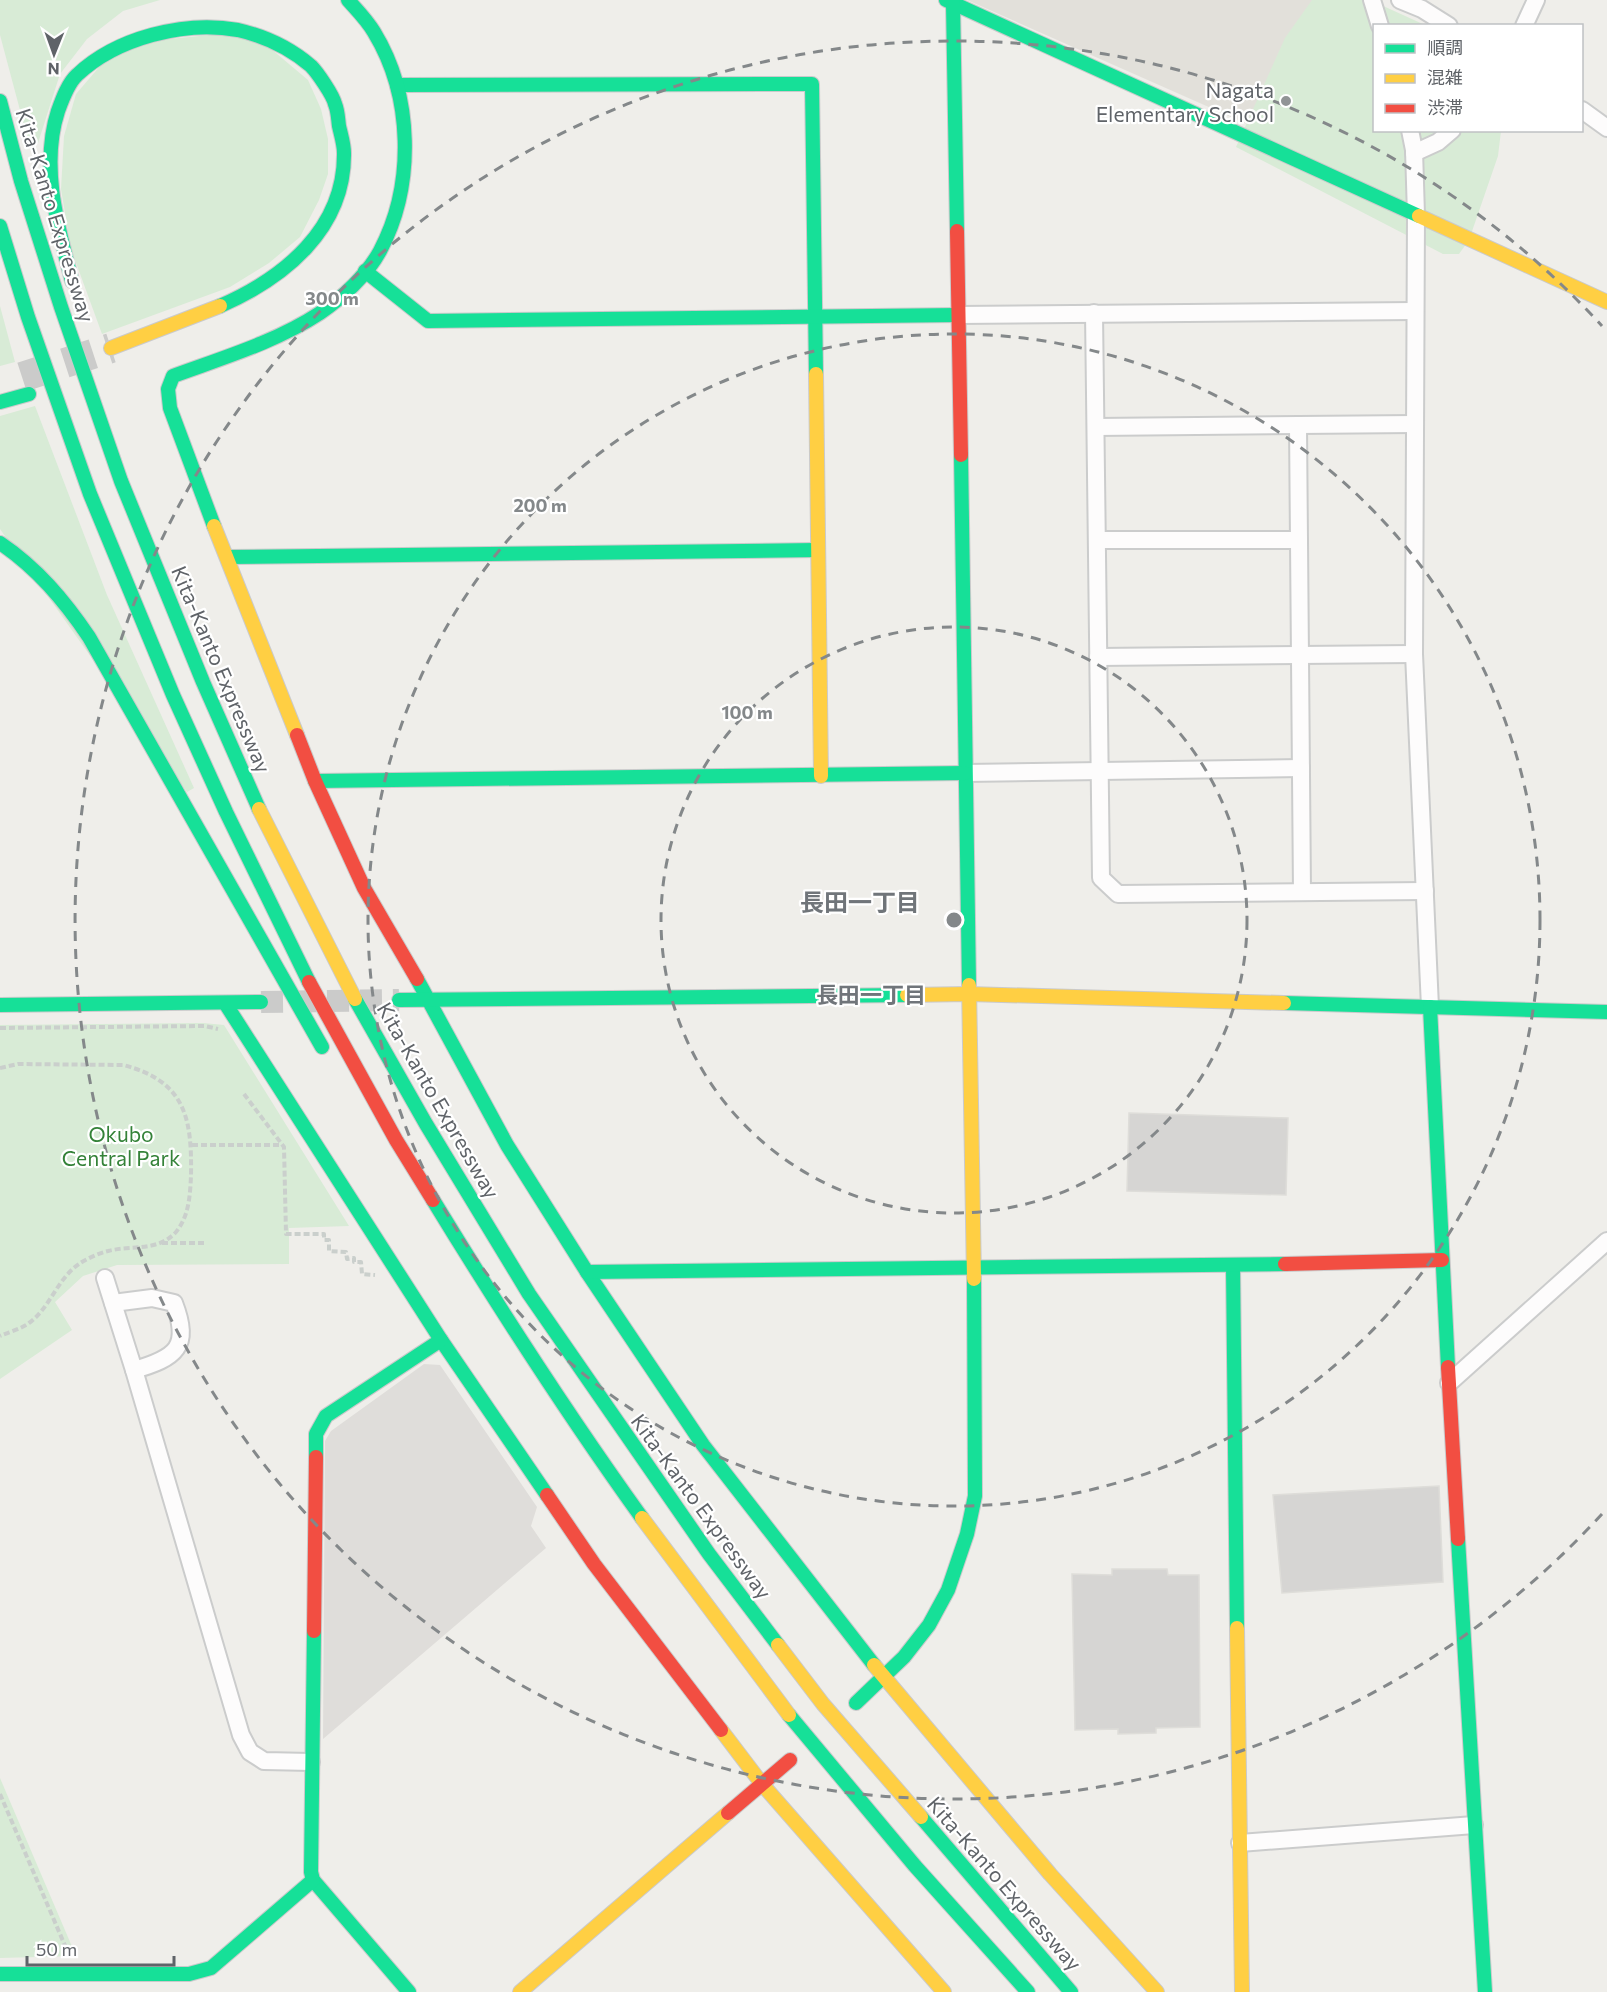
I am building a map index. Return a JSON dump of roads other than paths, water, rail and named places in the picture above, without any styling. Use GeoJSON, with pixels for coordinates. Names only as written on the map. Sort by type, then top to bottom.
{"type":"FeatureCollection","features":[{"type":"Feature","properties":{"kind":"main road"},"geometry":{"type":"LineString","coordinates":[[348,0],[370,25],[384,51],[397,85],[404,115],[407,146],[403,182],[397,207],[380,251],[365,271],[324,310],[269,341],[173,376],[167,387],[167,403],[176,429],[315,781],[364,888],[429,1000],[507,1145],[587,1272],[703,1445],[883,1677],[1050,1874],[1157,1992]]}},
{"type":"Feature","properties":{"kind":"main road"},"geometry":{"type":"LineString","coordinates":[[856,1703],[918,1640],[942,1602],[968,1532],[975,1485],[974,1267],[958,315],[950,2],[1607,302]]}},
{"type":"Feature","properties":{"kind":"main road"},"geometry":{"type":"LineString","coordinates":[[111,348],[233,300],[267,282],[294,261],[314,241],[332,211],[340,186],[344,162],[344,135],[337,105],[325,78],[309,56],[275,28]]}},
{"type":"Feature","properties":{"kind":"main road"},"geometry":{"type":"LineString","coordinates":[[75,294],[56,216],[50,177],[52,140],[57,113],[68,88],[84,60],[106,38]]}},
{"type":"Feature","properties":{"kind":"main road"},"geometry":{"type":"LineString","coordinates":[[397,85],[812,84],[821,776]]}},
{"type":"Feature","properties":{"kind":"main road","name":"Kita-Kanto Expressway"},"geometry":{"type":"LineString","coordinates":[[0,101],[21,181],[61,308],[121,481],[202,682],[258,807],[350,989],[426,1124],[529,1294],[709,1554],[823,1704],[1071,1992]]}},
{"type":"Feature","properties":{"kind":"main road"},"geometry":{"type":"LineString","coordinates":[[0,226],[28,317],[90,494],[155,654],[225,812],[322,1007],[396,1140],[499,1308],[590,1446],[798,1728],[915,1866],[1028,1992]]}},
{"type":"Feature","properties":{"kind":"main road"},"geometry":{"type":"LineString","coordinates":[[365,271],[428,321],[958,315]]}},
{"type":"Feature","properties":{"kind":"main road"},"geometry":{"type":"LineString","coordinates":[[0,402],[28,394]]}},
{"type":"Feature","properties":{"kind":"main road"},"geometry":{"type":"LineString","coordinates":[[0,543],[26,562],[54,590],[78,620],[106,665],[295,1002],[330,1059]]}},
{"type":"Feature","properties":{"kind":"main road"},"geometry":{"type":"LineString","coordinates":[[227,557],[817,550]]}},
{"type":"Feature","properties":{"kind":"main road"},"geometry":{"type":"LineString","coordinates":[[182,592],[202,682]]}},
{"type":"Feature","properties":{"kind":"main road"},"geometry":{"type":"LineString","coordinates":[[315,781],[965,773]]}},
{"type":"Feature","properties":{"kind":"main road"},"geometry":{"type":"LineString","coordinates":[[399,1000],[969,994],[1607,1012]]}},
{"type":"Feature","properties":{"kind":"main road"},"geometry":{"type":"LineString","coordinates":[[0,1005],[261,1002]]}},
{"type":"Feature","properties":{"kind":"main road"},"geometry":{"type":"LineString","coordinates":[[225,1003],[441,1340],[594,1564],[762,1784],[944,1992]]}},
{"type":"Feature","properties":{"kind":"main road"},"geometry":{"type":"LineString","coordinates":[[1430,1007],[1442,1260],[1485,1992]]}},
{"type":"Feature","properties":{"kind":"main road"},"geometry":{"type":"LineString","coordinates":[[390,1156],[499,1308]]}},
{"type":"Feature","properties":{"kind":"main road"},"geometry":{"type":"LineString","coordinates":[[587,1272],[1233,1265],[1442,1260]]}},
{"type":"Feature","properties":{"kind":"main road"},"geometry":{"type":"LineString","coordinates":[[1233,1265],[1242,1992]]}},
{"type":"Feature","properties":{"kind":"main road"},"geometry":{"type":"LineString","coordinates":[[409,1992],[313,1880],[311,1872],[316,1434],[326,1416],[441,1340]]}},
{"type":"Feature","properties":{"kind":"main road"},"geometry":{"type":"LineString","coordinates":[[520,1992],[790,1760]]}},
{"type":"Feature","properties":{"kind":"main road"},"geometry":{"type":"LineString","coordinates":[[0,1974],[189,1974],[211,1968],[313,1880]]}},
{"type":"Feature","properties":{"kind":"street"},"geometry":{"type":"LineString","coordinates":[[1371,0],[1379,24]]}},
{"type":"Feature","properties":{"kind":"street"},"geometry":{"type":"LineString","coordinates":[[1401,0],[1422,9],[1446,24]]}},
{"type":"Feature","properties":{"kind":"street"},"geometry":{"type":"LineString","coordinates":[[1525,24],[1536,0]]}},
{"type":"Feature","properties":{"kind":"street"},"geometry":{"type":"LineString","coordinates":[[1583,111],[1607,128]]}},
{"type":"Feature","properties":{"kind":"street"},"geometry":{"type":"LineString","coordinates":[[1410,132],[1414,153],[1416,215],[1414,654],[1430,1007]]}},
{"type":"Feature","properties":{"kind":"street"},"geometry":{"type":"LineString","coordinates":[[1414,153],[1438,142],[1450,132]]}},
{"type":"Feature","properties":{"kind":"street"},"geometry":{"type":"LineString","coordinates":[[958,315],[1416,311]]}},
{"type":"Feature","properties":{"kind":"street"},"geometry":{"type":"LineString","coordinates":[[1094,313],[1101,878],[1118,894],[1425,891]]}},
{"type":"Feature","properties":{"kind":"street"},"geometry":{"type":"LineString","coordinates":[[1096,427],[1415,424]]}},
{"type":"Feature","properties":{"kind":"street"},"geometry":{"type":"LineString","coordinates":[[1298,425],[1302,892]]}},
{"type":"Feature","properties":{"kind":"street"},"geometry":{"type":"LineString","coordinates":[[1097,540],[1299,540]]}},
{"type":"Feature","properties":{"kind":"street"},"geometry":{"type":"LineString","coordinates":[[1098,657],[1414,654]]}},
{"type":"Feature","properties":{"kind":"street"},"geometry":{"type":"LineString","coordinates":[[965,773],[1301,768]]}},
{"type":"Feature","properties":{"kind":"street"},"geometry":{"type":"LineString","coordinates":[[1449,1383],[1607,1241]]}},
{"type":"Feature","properties":{"kind":"street"},"geometry":{"type":"LineString","coordinates":[[105,1278],[241,1735],[250,1752],[264,1761],[311,1762]]}},
{"type":"Feature","properties":{"kind":"street"},"geometry":{"type":"LineString","coordinates":[[113,1303],[152,1298],[174,1303],[180,1319],[182,1341],[172,1354],[159,1362],[134,1370]]}},
{"type":"Feature","properties":{"kind":"street"},"geometry":{"type":"LineString","coordinates":[[1240,1843],[1474,1825]]}},
{"type":"Feature","properties":{"kind":"tunnel"},"geometry":{"type":"LineString","coordinates":[[22,377],[111,348]]}},
{"type":"Feature","properties":{"kind":"tunnel"},"geometry":{"type":"LineString","coordinates":[[261,1002],[399,1000]]}},
{"type":"Feature","properties":{"kind":"place","name":"Nagata Elementary School"},"geometry":{"type":"Point","coordinates":[1286,101]}},
{"type":"Feature","properties":{"kind":"district","name":"長田一丁目"},"geometry":{"type":"Point","coordinates":[860,901]}},
{"type":"Feature","properties":{"kind":"district","name":"長田一丁目"},"geometry":{"type":"Point","coordinates":[871,994]}},
{"type":"Feature","properties":{"kind":"park label","name":"Okubo Central Park"},"geometry":{"type":"Point","coordinates":[121,1145]}}]}
